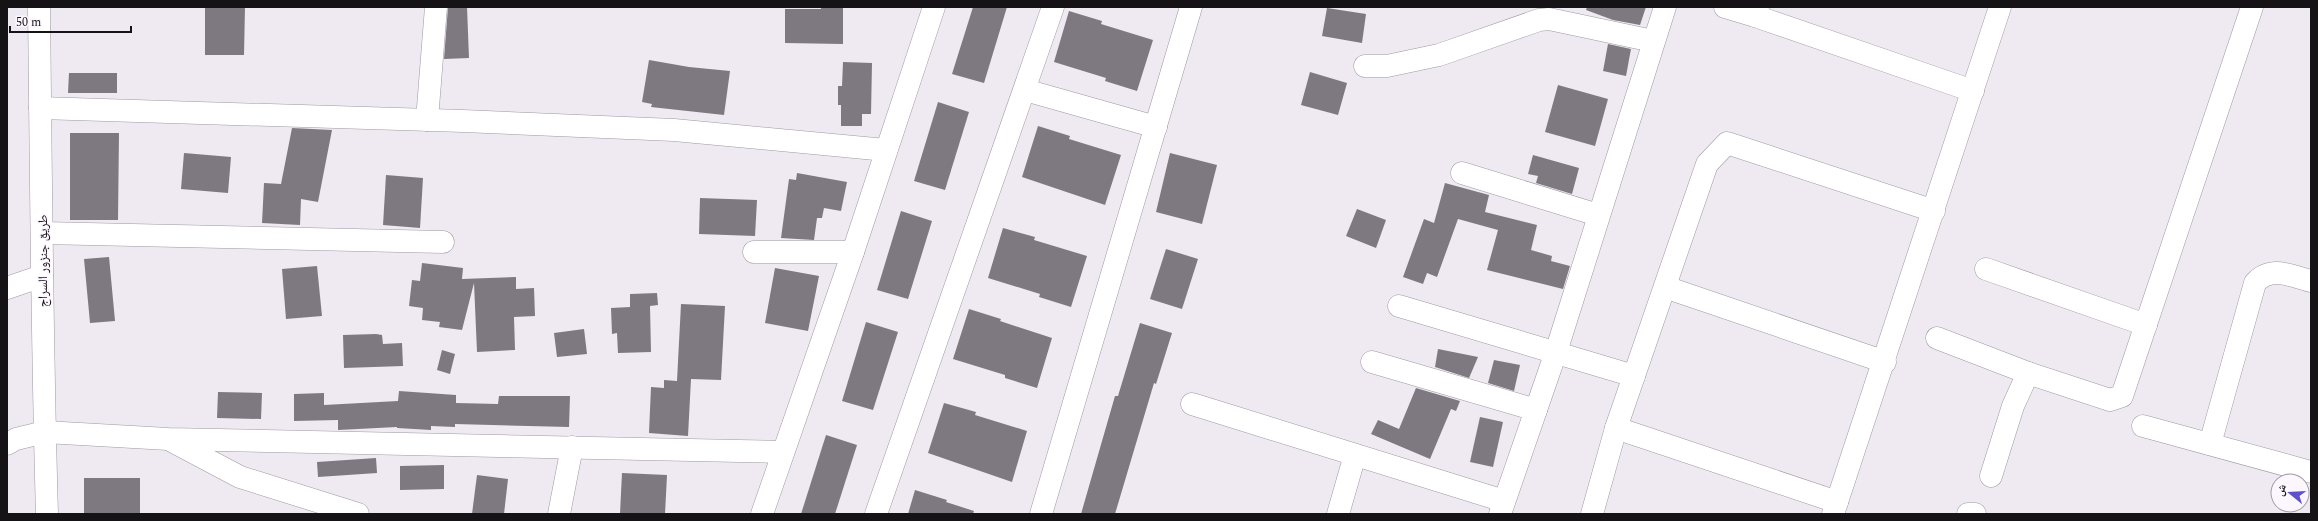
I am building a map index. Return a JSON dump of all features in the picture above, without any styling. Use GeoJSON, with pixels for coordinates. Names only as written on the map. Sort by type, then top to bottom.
{"type":"FeatureCollection","features":[{"type":"Feature","properties":{"kind":"street","name":"طريق جنزور السراج"},"geometry":{"type":"LineString","coordinates":[[39,7],[43,233],[42,276],[48,514]]}},
{"type":"Feature","properties":{"kind":"street"},"geometry":{"type":"LineString","coordinates":[[427,120],[436,7]]}},
{"type":"Feature","properties":{"kind":"street"},"geometry":{"type":"LineString","coordinates":[[762,514],[853,252],[934,7]]}},
{"type":"Feature","properties":{"kind":"street"},"geometry":{"type":"LineString","coordinates":[[876,514],[1053,7]]}},
{"type":"Feature","properties":{"kind":"street"},"geometry":{"type":"LineString","coordinates":[[1041,514],[1191,7]]}},
{"type":"Feature","properties":{"kind":"street"},"geometry":{"type":"LineString","coordinates":[[1192,404],[1355,455],[1502,508],[1556,352],[1664,7]]}},
{"type":"Feature","properties":{"kind":"street"},"geometry":{"type":"LineString","coordinates":[[1725,7],[1757,11],[1973,91]]}},
{"type":"Feature","properties":{"kind":"street"},"geometry":{"type":"LineString","coordinates":[[1616,428],[1835,508],[1885,362],[2000,7]]}},
{"type":"Feature","properties":{"kind":"street"},"geometry":{"type":"LineString","coordinates":[[1936,338],[2028,373],[2110,400],[2122,396],[2252,7]]}},
{"type":"Feature","properties":{"kind":"street"},"geometry":{"type":"LineString","coordinates":[[1365,66],[1388,66],[1439,55],[1539,20],[1549,19],[1654,41]]}},
{"type":"Feature","properties":{"kind":"street"},"geometry":{"type":"LineString","coordinates":[[1025,90],[1156,127]]}},
{"type":"Feature","properties":{"kind":"street"},"geometry":{"type":"LineString","coordinates":[[40,108],[427,120],[674,130],[886,150]]}},
{"type":"Feature","properties":{"kind":"street"},"geometry":{"type":"LineString","coordinates":[[1592,514],[1616,428],[1706,164],[1727,143],[1934,211]]}},
{"type":"Feature","properties":{"kind":"street"},"geometry":{"type":"LineString","coordinates":[[1462,173],[1598,215]]}},
{"type":"Feature","properties":{"kind":"street"},"geometry":{"type":"LineString","coordinates":[[43,233],[442,242]]}},
{"type":"Feature","properties":{"kind":"street"},"geometry":{"type":"LineString","coordinates":[[754,252],[853,252]]}},
{"type":"Feature","properties":{"kind":"street"},"geometry":{"type":"LineString","coordinates":[[1986,269],[2146,325]]}},
{"type":"Feature","properties":{"kind":"street"},"geometry":{"type":"LineString","coordinates":[[2210,444],[2255,284],[2263,276],[2275,272],[2311,281]]}},
{"type":"Feature","properties":{"kind":"street"},"geometry":{"type":"LineString","coordinates":[[7,288],[42,276]]}},
{"type":"Feature","properties":{"kind":"street"},"geometry":{"type":"LineString","coordinates":[[1665,287],[1885,362]]}},
{"type":"Feature","properties":{"kind":"street"},"geometry":{"type":"LineString","coordinates":[[1399,306],[1634,376]]}},
{"type":"Feature","properties":{"kind":"street"},"geometry":{"type":"LineString","coordinates":[[1372,362],[1536,410]]}},
{"type":"Feature","properties":{"kind":"street"},"geometry":{"type":"LineString","coordinates":[[1991,476],[2013,406],[2028,373]]}},
{"type":"Feature","properties":{"kind":"street"},"geometry":{"type":"LineString","coordinates":[[2144,426],[2311,472]]}},
{"type":"Feature","properties":{"kind":"street"},"geometry":{"type":"LineString","coordinates":[[7,444],[16,438],[45,432],[168,439],[783,452]]}},
{"type":"Feature","properties":{"kind":"street"},"geometry":{"type":"LineString","coordinates":[[168,439],[240,477],[358,514]]}},
{"type":"Feature","properties":{"kind":"street"},"geometry":{"type":"LineString","coordinates":[[559,514],[572,447]]}},
{"type":"Feature","properties":{"kind":"street"},"geometry":{"type":"LineString","coordinates":[[1338,514],[1355,455]]}},
{"type":"Feature","properties":{"kind":"street"},"geometry":{"type":"LineString","coordinates":[[1968,514],[1975,514]]}},
{"type":"Feature","properties":{"kind":"building"},"geometry":{"type":"Polygon","coordinates":[[[205,7],[245,7],[244,55],[205,55],[205,7]]]}},
{"type":"Feature","properties":{"kind":"building"},"geometry":{"type":"Polygon","coordinates":[[[448,7],[467,7],[469,58],[444,59],[448,7]]]}},
{"type":"Feature","properties":{"kind":"building"},"geometry":{"type":"Polygon","coordinates":[[[821,7],[843,7],[843,44],[785,43],[785,9],[821,9],[821,7]]]}},
{"type":"Feature","properties":{"kind":"building"},"geometry":{"type":"Polygon","coordinates":[[[973,7],[1007,7],[984,83],[952,74],[973,7]]]}},
{"type":"Feature","properties":{"kind":"building"},"geometry":{"type":"Polygon","coordinates":[[[1587,7],[1646,7],[1640,25],[1613,20],[1586,10],[1587,7]]]}},
{"type":"Feature","properties":{"kind":"building"},"geometry":{"type":"Polygon","coordinates":[[[1327,8],[1366,14],[1362,43],[1322,36],[1327,8]]]}},
{"type":"Feature","properties":{"kind":"building"},"geometry":{"type":"Polygon","coordinates":[[[1069,11],[1102,21],[1101,24],[1153,40],[1137,91],[1105,81],[1106,78],[1054,62],[1069,11]]]}},
{"type":"Feature","properties":{"kind":"building"},"geometry":{"type":"Polygon","coordinates":[[[1608,44],[1631,49],[1626,76],[1603,71],[1608,44]]]}},
{"type":"Feature","properties":{"kind":"building"},"geometry":{"type":"Polygon","coordinates":[[[649,60],[689,67],[730,71],[724,115],[651,107],[652,104],[642,102],[649,60]]]}},
{"type":"Feature","properties":{"kind":"building"},"geometry":{"type":"Polygon","coordinates":[[[843,62],[872,63],[871,114],[862,114],[862,126],[841,126],[841,105],[838,105],[838,86],[842,86],[843,62]]]}},
{"type":"Feature","properties":{"kind":"building"},"geometry":{"type":"Polygon","coordinates":[[[1310,72],[1347,83],[1338,115],[1301,105],[1310,72]]]}},
{"type":"Feature","properties":{"kind":"building"},"geometry":{"type":"Polygon","coordinates":[[[69,73],[117,73],[117,93],[68,93],[69,73]]]}},
{"type":"Feature","properties":{"kind":"building"},"geometry":{"type":"Polygon","coordinates":[[[1558,85],[1608,99],[1595,146],[1545,132],[1558,85]]]}},
{"type":"Feature","properties":{"kind":"building"},"geometry":{"type":"Polygon","coordinates":[[[938,102],[969,112],[945,190],[914,181],[938,102]]]}},
{"type":"Feature","properties":{"kind":"building"},"geometry":{"type":"Polygon","coordinates":[[[1038,126],[1070,136],[1069,139],[1121,155],[1105,205],[1022,177],[1038,126]]]}},
{"type":"Feature","properties":{"kind":"building"},"geometry":{"type":"Polygon","coordinates":[[[292,128],[332,130],[318,202],[301,199],[300,225],[262,223],[264,183],[281,184],[292,128]]]}},
{"type":"Feature","properties":{"kind":"building"},"geometry":{"type":"Polygon","coordinates":[[[70,133],[119,133],[118,220],[70,220],[70,133]]]}},
{"type":"Feature","properties":{"kind":"building"},"geometry":{"type":"Polygon","coordinates":[[[184,153],[231,157],[228,193],[181,189],[184,153]]]}},
{"type":"Feature","properties":{"kind":"building"},"geometry":{"type":"Polygon","coordinates":[[[1170,153],[1217,165],[1202,224],[1156,212],[1170,153]]]}},
{"type":"Feature","properties":{"kind":"building"},"geometry":{"type":"Polygon","coordinates":[[[1533,155],[1579,168],[1572,194],[1536,183],[1538,176],[1528,174],[1533,155]]]}},
{"type":"Feature","properties":{"kind":"building"},"geometry":{"type":"Polygon","coordinates":[[[797,173],[847,182],[841,211],[824,208],[822,218],[817,218],[814,240],[781,238],[789,179],[796,180],[797,173]]]}},
{"type":"Feature","properties":{"kind":"building"},"geometry":{"type":"Polygon","coordinates":[[[386,175],[423,178],[420,228],[383,225],[386,175]]]}},
{"type":"Feature","properties":{"kind":"building"},"geometry":{"type":"Polygon","coordinates":[[[1445,183],[1489,195],[1485,212],[1537,225],[1531,250],[1552,256],[1551,261],[1570,266],[1563,289],[1487,270],[1498,230],[1458,219],[1437,277],[1427,273],[1423,284],[1403,277],[1424,219],[1434,223],[1445,183]]]}},
{"type":"Feature","properties":{"kind":"building"},"geometry":{"type":"Polygon","coordinates":[[[700,198],[757,200],[755,236],[699,234],[700,198]]]}},
{"type":"Feature","properties":{"kind":"building"},"geometry":{"type":"Polygon","coordinates":[[[1357,209],[1386,220],[1376,248],[1346,236],[1357,209]]]}},
{"type":"Feature","properties":{"kind":"building"},"geometry":{"type":"Polygon","coordinates":[[[901,211],[932,221],[908,299],[877,290],[901,211]]]}},
{"type":"Feature","properties":{"kind":"building"},"geometry":{"type":"Polygon","coordinates":[[[1003,228],[1035,237],[1034,240],[1087,256],[1071,307],[1039,297],[1040,294],[988,278],[1003,228]]]}},
{"type":"Feature","properties":{"kind":"building"},"geometry":{"type":"Polygon","coordinates":[[[1166,249],[1198,259],[1182,309],[1150,299],[1166,249]]]}},
{"type":"Feature","properties":{"kind":"building"},"geometry":{"type":"Polygon","coordinates":[[[109,257],[115,321],[90,323],[84,259],[109,257]]]}},
{"type":"Feature","properties":{"kind":"building"},"geometry":{"type":"Polygon","coordinates":[[[422,263],[463,268],[462,279],[516,277],[516,289],[534,288],[535,316],[514,317],[515,350],[477,352],[474,283],[462,330],[439,327],[440,322],[422,320],[423,308],[409,306],[412,280],[420,281],[422,263]]]}},
{"type":"Feature","properties":{"kind":"building"},"geometry":{"type":"Polygon","coordinates":[[[317,266],[322,316],[286,319],[282,269],[317,266]]]}},
{"type":"Feature","properties":{"kind":"building"},"geometry":{"type":"Polygon","coordinates":[[[775,268],[819,276],[808,331],[765,323],[775,268]]]}},
{"type":"Feature","properties":{"kind":"building"},"geometry":{"type":"Polygon","coordinates":[[[657,293],[658,305],[650,306],[651,352],[618,353],[617,333],[612,334],[611,308],[630,307],[630,294],[657,293]]]}},
{"type":"Feature","properties":{"kind":"building"},"geometry":{"type":"Polygon","coordinates":[[[681,304],[725,306],[721,380],[691,379],[688,436],[649,433],[651,387],[664,388],[664,380],[677,381],[681,304]]]}},
{"type":"Feature","properties":{"kind":"building"},"geometry":{"type":"Polygon","coordinates":[[[969,309],[1052,338],[1037,388],[1005,378],[1005,375],[953,359],[969,309]]]}},
{"type":"Feature","properties":{"kind":"building"},"geometry":{"type":"Polygon","coordinates":[[[866,322],[898,332],[873,410],[842,401],[866,322]]]}},
{"type":"Feature","properties":{"kind":"building"},"geometry":{"type":"Polygon","coordinates":[[[1140,323],[1172,333],[1156,384],[1154,383],[1115,514],[1081,514],[1115,396],[1118,396],[1140,323]]]}},
{"type":"Feature","properties":{"kind":"building"},"geometry":{"type":"Polygon","coordinates":[[[584,329],[587,354],[557,357],[554,333],[584,329]]]}},
{"type":"Feature","properties":{"kind":"building"},"geometry":{"type":"Polygon","coordinates":[[[343,335],[382,335],[383,344],[402,343],[403,366],[344,368],[343,335]]]}},
{"type":"Feature","properties":{"kind":"building"},"geometry":{"type":"Polygon","coordinates":[[[1438,349],[1478,357],[1469,378],[1435,367],[1438,349]]]}},
{"type":"Feature","properties":{"kind":"building"},"geometry":{"type":"Polygon","coordinates":[[[442,350],[455,354],[450,374],[437,370],[442,350]]]}},
{"type":"Feature","properties":{"kind":"building"},"geometry":{"type":"Polygon","coordinates":[[[1494,360],[1520,365],[1514,391],[1488,383],[1494,360]]]}},
{"type":"Feature","properties":{"kind":"building"},"geometry":{"type":"Polygon","coordinates":[[[1416,388],[1460,401],[1456,411],[1451,409],[1430,459],[1371,434],[1378,420],[1399,429],[1416,388]]]}},
{"type":"Feature","properties":{"kind":"building"},"geometry":{"type":"Polygon","coordinates":[[[399,391],[456,395],[456,403],[498,404],[499,396],[570,396],[569,427],[455,424],[455,427],[431,426],[431,430],[397,427],[338,430],[338,420],[294,421],[294,394],[324,393],[324,405],[398,401],[399,391]]]}},
{"type":"Feature","properties":{"kind":"building"},"geometry":{"type":"Polygon","coordinates":[[[218,392],[262,393],[261,419],[217,418],[218,392]]]}},
{"type":"Feature","properties":{"kind":"building"},"geometry":{"type":"Polygon","coordinates":[[[944,403],[976,412],[975,415],[1027,431],[1012,482],[928,453],[944,403]]]}},
{"type":"Feature","properties":{"kind":"building"},"geometry":{"type":"Polygon","coordinates":[[[1480,417],[1503,422],[1493,467],[1470,462],[1480,417]]]}},
{"type":"Feature","properties":{"kind":"building"},"geometry":{"type":"Polygon","coordinates":[[[826,435],[857,445],[835,514],[801,514],[826,435]]]}},
{"type":"Feature","properties":{"kind":"building"},"geometry":{"type":"Polygon","coordinates":[[[376,458],[377,473],[318,477],[317,462],[376,458]]]}},
{"type":"Feature","properties":{"kind":"building"},"geometry":{"type":"Polygon","coordinates":[[[444,465],[444,489],[400,490],[400,466],[444,465]]]}},
{"type":"Feature","properties":{"kind":"building"},"geometry":{"type":"Polygon","coordinates":[[[622,473],[667,475],[665,514],[620,514],[622,473]]]}},
{"type":"Feature","properties":{"kind":"building"},"geometry":{"type":"Polygon","coordinates":[[[477,475],[508,479],[504,514],[472,514],[477,475]]]}},
{"type":"Feature","properties":{"kind":"building"},"geometry":{"type":"Polygon","coordinates":[[[84,478],[140,478],[140,514],[84,514],[84,478]]]}},
{"type":"Feature","properties":{"kind":"building"},"geometry":{"type":"Polygon","coordinates":[[[915,490],[947,500],[946,502],[974,511],[973,514],[908,514],[915,490]]]}}]}
